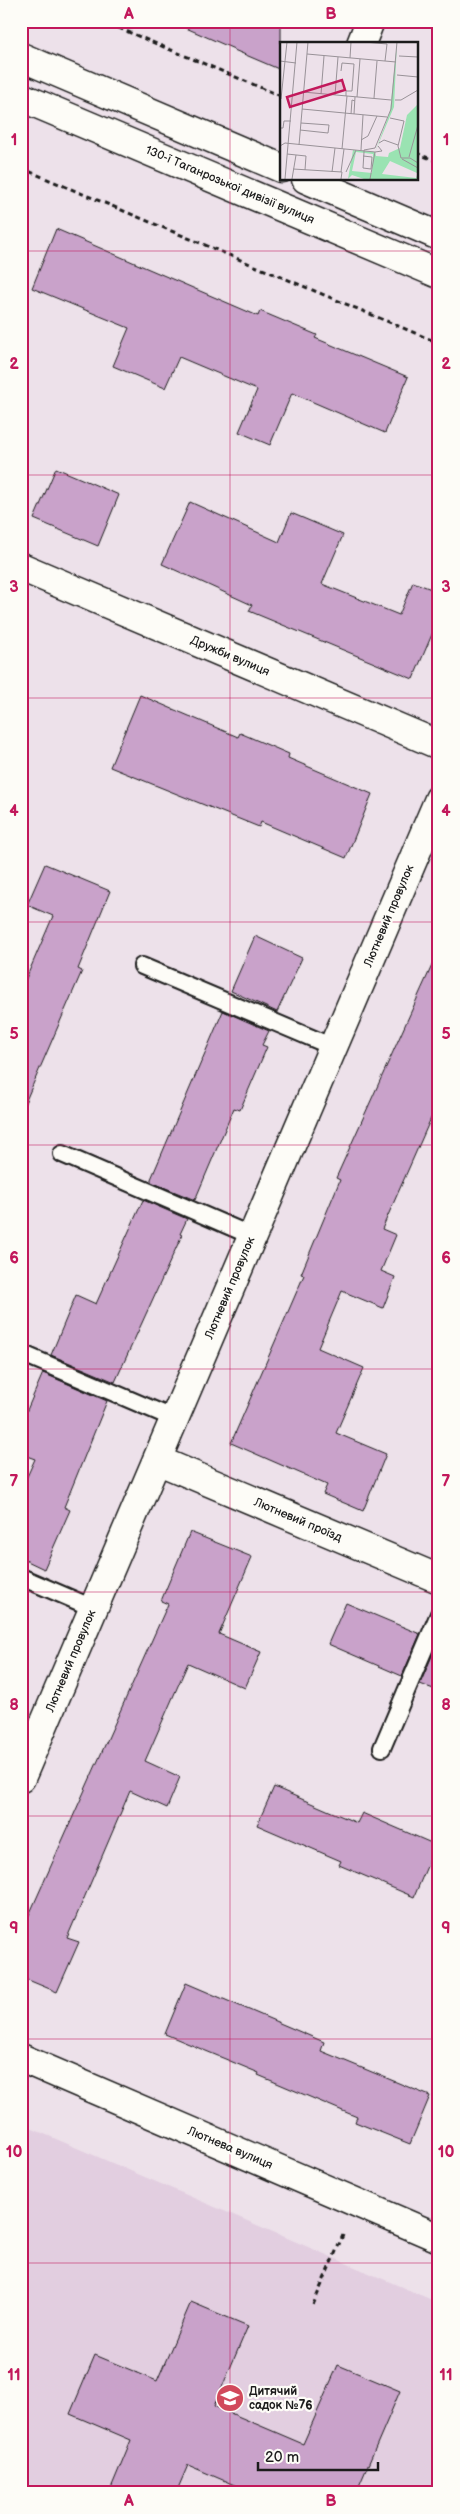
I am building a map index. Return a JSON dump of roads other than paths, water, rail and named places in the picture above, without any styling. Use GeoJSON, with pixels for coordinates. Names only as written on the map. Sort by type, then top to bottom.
{"type":"FeatureCollection","features":[{"type":"Feature","properties":{"kind":"street"},"geometry":{"type":"LineString","coordinates":[[362,42],[370,21]]}},
{"type":"Feature","properties":{"kind":"street"},"geometry":{"type":"LineString","coordinates":[[21,58],[280,168]]}},
{"type":"Feature","properties":{"kind":"street","name":"130-ї Таганрозької дивізії вулиця"},"geometry":{"type":"LineString","coordinates":[[21,97],[439,274]]}},
{"type":"Feature","properties":{"kind":"street"},"geometry":{"type":"LineString","coordinates":[[292,212],[305,180]]}},
{"type":"Feature","properties":{"kind":"street"},"geometry":{"type":"LineString","coordinates":[[307,180],[439,236]]}},
{"type":"Feature","properties":{"kind":"street","name":"Дружби вулиця"},"geometry":{"type":"LineString","coordinates":[[21,567],[439,745]]}},
{"type":"Feature","properties":{"kind":"street","name":"Лютневий провулок"},"geometry":{"type":"LineString","coordinates":[[21,1778],[439,799]]}},
{"type":"Feature","properties":{"kind":"street","name":"Лютневий проїзд"},"geometry":{"type":"LineString","coordinates":[[157,1460],[439,1579]]}},
{"type":"Feature","properties":{"kind":"street","name":"Лютнева вулиця"},"geometry":{"type":"LineString","coordinates":[[21,2058],[439,2238]]}},
{"type":"Feature","properties":{"kind":"lane"},"geometry":{"type":"LineString","coordinates":[[142,966],[333,1047]]}},
{"type":"Feature","properties":{"kind":"lane"},"geometry":{"type":"LineString","coordinates":[[62,1154],[252,1236]]}},
{"type":"Feature","properties":{"kind":"lane"},"geometry":{"type":"LineString","coordinates":[[21,1353],[174,1419]]}},
{"type":"Feature","properties":{"kind":"lane"},"geometry":{"type":"LineString","coordinates":[[21,1577],[93,1608]]}},
{"type":"Feature","properties":{"kind":"lane"},"geometry":{"type":"LineString","coordinates":[[382,1748],[439,1614]]}},
{"type":"Feature","properties":{"kind":"place","name":"Дитячий садок №76"},"geometry":{"type":"Point","coordinates":[230,2398]}}]}
